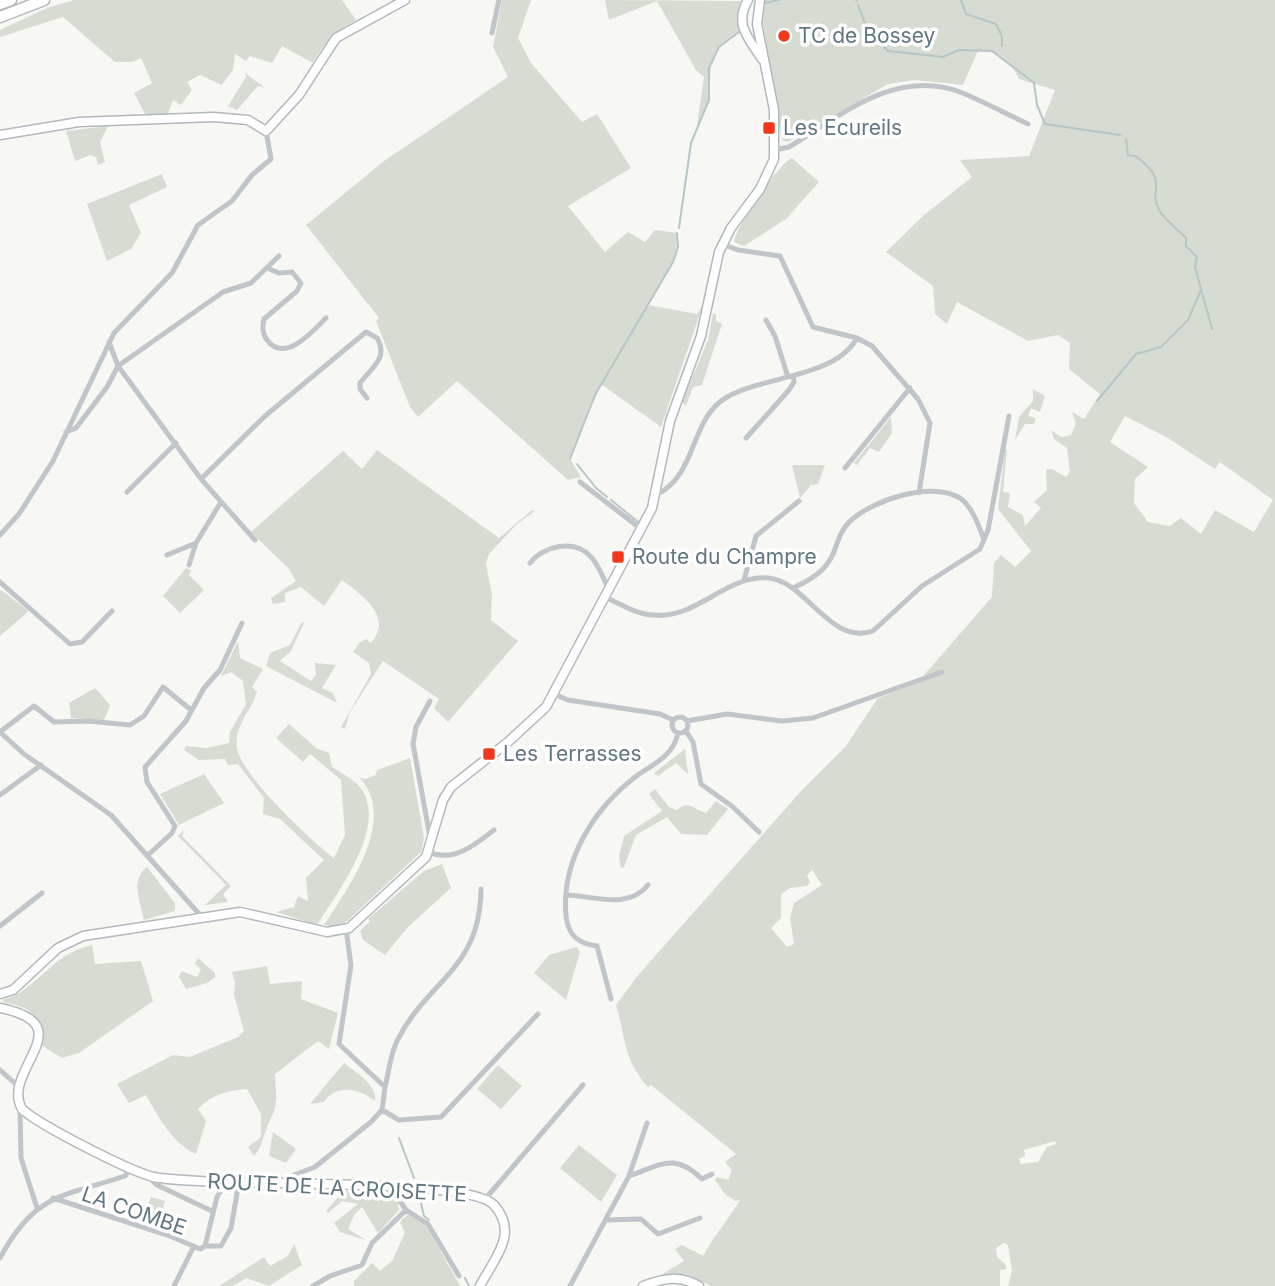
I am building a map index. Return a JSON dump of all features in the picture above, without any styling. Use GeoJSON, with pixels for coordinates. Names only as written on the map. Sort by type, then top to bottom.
{"type":"FeatureCollection","features":[{"type":"Feature","properties":{"kind":"highway"},"geometry":{"type":"LineString","coordinates":[[0,4],[11,0]]}},
{"type":"Feature","properties":{"kind":"highway"},"geometry":{"type":"LineString","coordinates":[[0,17],[44,0]]}},
{"type":"Feature","properties":{"kind":"street"},"geometry":{"type":"LineString","coordinates":[[267,131],[299,95],[333,41],[351,28],[405,0]]}},
{"type":"Feature","properties":{"kind":"street"},"geometry":{"type":"LineString","coordinates":[[492,33],[499,0]]}},
{"type":"Feature","properties":{"kind":"street"},"geometry":{"type":"LineString","coordinates":[[748,0],[741,17],[741,26],[763,62]]}},
{"type":"Feature","properties":{"kind":"street"},"geometry":{"type":"LineString","coordinates":[[0,994],[13,990],[72,939],[201,916],[245,912],[327,932],[346,929],[418,866],[431,847],[441,805],[451,786],[508,742],[546,707],[641,529],[656,495],[673,409],[701,335],[712,274],[722,244],[771,169],[775,150],[774,110],[757,24],[760,0]]}},
{"type":"Feature","properties":{"kind":"street"},"geometry":{"type":"LineString","coordinates":[[775,150],[789,147],[874,95],[905,86],[936,86],[956,91],[1028,124]]}},
{"type":"Feature","properties":{"kind":"street"},"geometry":{"type":"LineString","coordinates":[[0,135],[79,122],[214,117],[248,120],[267,131],[272,158],[252,175],[232,201],[198,225],[172,274],[129,315],[109,342],[53,461],[19,514],[0,535]]}},
{"type":"Feature","properties":{"kind":"street"},"geometry":{"type":"LineString","coordinates":[[722,244],[738,250],[780,256],[810,324],[818,331],[857,338],[872,346],[910,388],[930,423],[919,493]]}},
{"type":"Feature","properties":{"kind":"street"},"geometry":{"type":"LineString","coordinates":[[66,432],[75,428],[107,387],[118,366],[223,292],[251,284],[279,256]]}},
{"type":"Feature","properties":{"kind":"street"},"geometry":{"type":"LineString","coordinates":[[267,268],[279,273],[295,273],[301,283],[298,291],[264,319],[263,332],[269,343],[279,348],[292,346],[326,318]]}},
{"type":"Feature","properties":{"kind":"street"},"geometry":{"type":"LineString","coordinates":[[746,438],[794,383],[775,335],[766,320]]}},
{"type":"Feature","properties":{"kind":"street"},"geometry":{"type":"LineString","coordinates":[[201,479],[265,416],[366,332],[376,336],[382,350],[377,364],[360,385],[367,398]]}},
{"type":"Feature","properties":{"kind":"street"},"geometry":{"type":"LineString","coordinates":[[656,495],[668,489],[682,474],[708,418],[721,401],[743,390],[791,376],[844,354],[857,338]]}},
{"type":"Feature","properties":{"kind":"street"},"geometry":{"type":"LineString","coordinates":[[109,342],[118,366],[201,479],[255,540]]}},
{"type":"Feature","properties":{"kind":"street"},"geometry":{"type":"LineString","coordinates":[[845,468],[910,388]]}},
{"type":"Feature","properties":{"kind":"street"},"geometry":{"type":"LineString","coordinates":[[603,596],[640,613],[664,615],[698,605],[744,580],[769,578],[793,588],[841,627],[870,633],[896,613],[922,586],[974,556],[984,539],[1009,416]]}},
{"type":"Feature","properties":{"kind":"street"},"geometry":{"type":"LineString","coordinates":[[127,492],[176,443]]}},
{"type":"Feature","properties":{"kind":"street"},"geometry":{"type":"LineString","coordinates":[[580,482],[641,529]]}},
{"type":"Feature","properties":{"kind":"street"},"geometry":{"type":"LineString","coordinates":[[793,588],[824,568],[842,531],[863,510],[880,500],[919,493],[950,495],[962,500],[984,539]]}},
{"type":"Feature","properties":{"kind":"street"},"geometry":{"type":"LineString","coordinates":[[744,580],[755,536],[799,501]]}},
{"type":"Feature","properties":{"kind":"street"},"geometry":{"type":"LineString","coordinates":[[189,565],[196,543],[221,502]]}},
{"type":"Feature","properties":{"kind":"street"},"geometry":{"type":"LineString","coordinates":[[167,555],[196,543]]}},
{"type":"Feature","properties":{"kind":"street"},"geometry":{"type":"LineString","coordinates":[[530,563],[547,550],[576,547],[592,558],[608,587]]}},
{"type":"Feature","properties":{"kind":"street"},"geometry":{"type":"LineString","coordinates":[[0,582],[9,594],[29,606],[72,644],[82,642],[113,611]]}},
{"type":"Feature","properties":{"kind":"street"},"geometry":{"type":"LineString","coordinates":[[147,856],[174,832],[175,826],[147,782],[145,767],[186,721],[220,670],[242,623]]}},
{"type":"Feature","properties":{"kind":"street"},"geometry":{"type":"LineString","coordinates":[[673,720],[681,716],[687,721],[732,714],[782,721],[813,718],[942,673]]}},
{"type":"Feature","properties":{"kind":"street"},"geometry":{"type":"LineString","coordinates":[[191,710],[163,687],[144,716],[132,725],[89,721],[54,722],[34,706],[0,732],[41,765],[104,809],[201,916]]}},
{"type":"Feature","properties":{"kind":"street"},"geometry":{"type":"LineString","coordinates":[[554,694],[568,700],[660,714],[673,720]]}},
{"type":"Feature","properties":{"kind":"street"},"geometry":{"type":"LineString","coordinates":[[430,701],[416,727],[413,744],[431,847],[440,857],[457,854],[494,831]]}},
{"type":"Feature","properties":{"kind":"street"},"geometry":{"type":"LineString","coordinates":[[673,720],[672,727],[678,733]]}},
{"type":"Feature","properties":{"kind":"street"},"geometry":{"type":"LineString","coordinates":[[687,721],[686,731],[693,742],[701,784],[733,807],[759,832]]}},
{"type":"Feature","properties":{"kind":"street"},"geometry":{"type":"LineString","coordinates":[[678,733],[686,731]]}},
{"type":"Feature","properties":{"kind":"street"},"geometry":{"type":"LineString","coordinates":[[611,999],[597,946],[580,942],[569,931],[567,895],[573,862],[594,820],[625,786],[668,754],[678,733]]}},
{"type":"Feature","properties":{"kind":"street"},"geometry":{"type":"LineString","coordinates":[[0,795],[41,765]]}},
{"type":"Feature","properties":{"kind":"street"},"geometry":{"type":"LineString","coordinates":[[567,895],[625,900],[648,885]]}},
{"type":"Feature","properties":{"kind":"street"},"geometry":{"type":"LineString","coordinates":[[273,1183],[315,1167],[382,1111],[392,1055],[400,1036],[471,946],[480,917],[481,889]]}},
{"type":"Feature","properties":{"kind":"street"},"geometry":{"type":"LineString","coordinates":[[0,926],[42,892]]}},
{"type":"Feature","properties":{"kind":"street"},"geometry":{"type":"LineString","coordinates":[[346,929],[351,965],[339,1044],[385,1087]]}},
{"type":"Feature","properties":{"kind":"street"},"geometry":{"type":"LineString","coordinates":[[0,1008],[26,1016],[38,1031],[37,1048],[18,1086],[20,1148],[27,1182],[37,1208]]}},
{"type":"Feature","properties":{"kind":"street"},"geometry":{"type":"LineString","coordinates":[[382,1111],[399,1120],[441,1117],[538,1014]]}},
{"type":"Feature","properties":{"kind":"street"},"geometry":{"type":"LineString","coordinates":[[0,1070],[18,1086]]}},
{"type":"Feature","properties":{"kind":"street"},"geometry":{"type":"LineString","coordinates":[[486,1198],[583,1085]]}},
{"type":"Feature","properties":{"kind":"street","name":"ROUTE DE LA CROISETTE"},"geometry":{"type":"LineString","coordinates":[[20,1105],[36,1118],[147,1175],[225,1183],[464,1192],[486,1198],[502,1216],[506,1237],[501,1251],[480,1286]]}},
{"type":"Feature","properties":{"kind":"street"},"geometry":{"type":"LineString","coordinates":[[570,1286],[629,1176],[647,1123]]}},
{"type":"Feature","properties":{"kind":"street"},"geometry":{"type":"LineString","coordinates":[[629,1176],[675,1161],[685,1164],[702,1178],[712,1174]]}},
{"type":"Feature","properties":{"kind":"street"},"geometry":{"type":"LineString","coordinates":[[0,1258],[11,1239],[37,1208],[53,1198],[125,1175],[130,1168]]}},
{"type":"Feature","properties":{"kind":"street","name":"LA COMBE"},"geometry":{"type":"LineString","coordinates":[[147,1175],[157,1185],[212,1211]]}},
{"type":"Feature","properties":{"kind":"street","name":"LA COMBE"},"geometry":{"type":"LineString","coordinates":[[53,1198],[170,1236],[193,1248],[222,1246],[229,1234],[239,1182]]}},
{"type":"Feature","properties":{"kind":"street","name":"LA COMBE"},"geometry":{"type":"LineString","coordinates":[[205,1246],[212,1211],[225,1183]]}},
{"type":"Feature","properties":{"kind":"street"},"geometry":{"type":"LineString","coordinates":[[391,1188],[406,1210],[428,1224],[458,1276]]}},
{"type":"Feature","properties":{"kind":"street"},"geometry":{"type":"LineString","coordinates":[[313,1286],[330,1276],[360,1266],[372,1243],[406,1210]]}},
{"type":"Feature","properties":{"kind":"street"},"geometry":{"type":"LineString","coordinates":[[607,1220],[641,1219],[658,1234],[700,1218]]}},
{"type":"Feature","properties":{"kind":"street"},"geometry":{"type":"LineString","coordinates":[[174,1286],[193,1248]]}},
{"type":"Feature","properties":{"kind":"street"},"geometry":{"type":"LineString","coordinates":[[643,1286],[676,1278],[699,1286]]}},
{"type":"Feature","properties":{"kind":"shaded area"},"geometry":{"type":"Polygon","coordinates":[[[74,0],[342,0],[356,20],[331,38],[313,63],[282,46],[272,63],[250,56],[246,61],[235,54],[233,70],[222,85],[200,75],[187,82],[192,90],[181,105],[173,100],[167,116],[146,116],[134,93],[152,83],[141,58],[132,62],[115,62],[63,17],[0,37],[0,30],[47,8],[74,0]]]}},
{"type":"Feature","properties":{"kind":"shaded area"},"geometry":{"type":"Polygon","coordinates":[[[502,0],[531,0],[518,38],[531,63],[582,122],[597,114],[631,168],[568,206],[605,252],[628,232],[645,242],[655,230],[677,233],[672,262],[648,305],[697,314],[703,305],[661,427],[601,384],[570,459],[581,477],[568,480],[457,381],[418,417],[410,407],[376,321],[379,318],[306,225],[384,161],[508,77],[493,47],[502,0]]]}},
{"type":"Feature","properties":{"kind":"shaded area"},"geometry":{"type":"Polygon","coordinates":[[[605,0],[744,1],[738,13],[739,32],[723,43],[711,62],[709,100],[696,132],[704,77],[696,70],[657,1],[609,20],[605,0]]]}},
{"type":"Feature","properties":{"kind":"shaded area"},"geometry":{"type":"Polygon","coordinates":[[[765,0],[1275,0],[1275,1286],[1008,1286],[1012,1270],[1008,1245],[1004,1243],[996,1248],[997,1257],[1006,1265],[1006,1269],[1000,1270],[1000,1286],[711,1286],[685,1274],[661,1275],[684,1261],[675,1249],[682,1245],[703,1256],[736,1207],[740,1200],[735,1201],[725,1194],[715,1180],[717,1177],[728,1180],[732,1170],[725,1162],[736,1154],[651,1085],[648,1087],[634,1067],[626,1048],[616,1005],[639,974],[802,790],[846,746],[878,698],[928,679],[924,675],[992,597],[994,563],[1001,555],[1015,567],[1031,551],[998,509],[1005,449],[1003,492],[1010,493],[1008,507],[1023,515],[1025,526],[1041,508],[1034,502],[1047,490],[1046,470],[1052,469],[1066,477],[1070,472],[1067,448],[1054,439],[1051,430],[1061,437],[1071,435],[1076,424],[1072,412],[1084,419],[1100,394],[1069,369],[1070,343],[1058,335],[1028,341],[957,302],[947,324],[935,314],[933,286],[886,252],[924,215],[972,177],[960,160],[1029,156],[1055,90],[1019,79],[1004,59],[981,50],[977,53],[963,85],[915,80],[888,84],[788,142],[782,140],[763,25],[765,0]],[[1125,416],[1110,442],[1148,467],[1135,479],[1134,503],[1148,522],[1170,526],[1181,518],[1201,534],[1215,510],[1254,532],[1273,500],[1220,462],[1215,469],[1168,438],[1125,416]],[[812,870],[807,875],[810,882],[807,886],[790,888],[781,894],[781,918],[771,928],[787,947],[794,944],[790,918],[794,903],[822,885],[812,870]],[[1055,1141],[1024,1150],[1025,1156],[1019,1159],[1021,1164],[1038,1162],[1047,1147],[1056,1144],[1055,1141]]]}},
{"type":"Feature","properties":{"kind":"shaded area"},"geometry":{"type":"Polygon","coordinates":[[[245,73],[265,88],[258,86],[237,110],[228,106],[246,77],[245,73]]]}},
{"type":"Feature","properties":{"kind":"shaded area"},"geometry":{"type":"Polygon","coordinates":[[[108,126],[100,142],[105,162],[98,165],[96,157],[90,155],[75,161],[66,131],[108,126]]]}},
{"type":"Feature","properties":{"kind":"shaded area"},"geometry":{"type":"Polygon","coordinates":[[[792,158],[819,182],[786,219],[744,246],[734,242],[759,196],[778,170],[792,158]]]}},
{"type":"Feature","properties":{"kind":"shaded area"},"geometry":{"type":"Polygon","coordinates":[[[162,174],[167,187],[129,205],[141,233],[131,249],[107,261],[87,204],[162,174]]]}},
{"type":"Feature","properties":{"kind":"shaded area"},"geometry":{"type":"Polygon","coordinates":[[[713,314],[716,314],[716,321],[722,324],[702,385],[693,387],[686,406],[682,402],[708,340],[713,314]]]}},
{"type":"Feature","properties":{"kind":"shaded area"},"geometry":{"type":"Polygon","coordinates":[[[1033,389],[1045,396],[1040,412],[1031,408],[1028,416],[1036,418],[1034,424],[1025,424],[1015,440],[1019,417],[1033,401],[1033,389]]]}},
{"type":"Feature","properties":{"kind":"shaded area"},"geometry":{"type":"Polygon","coordinates":[[[891,417],[892,433],[879,452],[870,448],[857,465],[854,463],[891,417]]]}},
{"type":"Feature","properties":{"kind":"shaded area"},"geometry":{"type":"Polygon","coordinates":[[[377,450],[499,538],[532,510],[535,511],[516,525],[489,554],[486,563],[492,595],[491,620],[518,641],[448,722],[434,708],[439,699],[383,661],[350,712],[345,729],[341,727],[371,674],[369,663],[353,652],[359,643],[366,639],[371,643],[379,624],[377,615],[366,600],[342,580],[324,606],[301,587],[285,593],[285,602],[273,604],[271,598],[296,581],[289,569],[251,532],[343,451],[362,469],[377,450]]]}},
{"type":"Feature","properties":{"kind":"shaded area"},"geometry":{"type":"Polygon","coordinates":[[[792,465],[825,465],[818,484],[811,485],[800,498],[792,465]]]}},
{"type":"Feature","properties":{"kind":"shaded area"},"geometry":{"type":"Polygon","coordinates":[[[186,568],[191,570],[189,575],[204,590],[180,613],[163,596],[186,568]]]}},
{"type":"Feature","properties":{"kind":"shaded area"},"geometry":{"type":"Polygon","coordinates":[[[1,590],[29,611],[0,636],[0,592],[1,590]]]}},
{"type":"Feature","properties":{"kind":"shaded area"},"geometry":{"type":"Polygon","coordinates":[[[302,622],[304,623],[291,651],[280,661],[311,681],[316,675],[315,663],[336,665],[322,688],[333,693],[337,703],[266,666],[270,653],[290,645],[302,622]]]}},
{"type":"Feature","properties":{"kind":"shaded area"},"geometry":{"type":"Polygon","coordinates":[[[238,641],[240,658],[263,669],[252,687],[257,692],[240,726],[237,748],[241,760],[263,790],[294,823],[334,858],[345,835],[341,780],[310,754],[303,762],[276,738],[289,724],[316,748],[329,753],[332,767],[359,786],[368,805],[368,823],[356,860],[317,925],[276,912],[294,907],[298,896],[308,901],[306,878],[324,860],[280,819],[263,814],[264,798],[238,764],[228,765],[225,759],[199,760],[184,750],[186,746],[207,748],[229,743],[230,732],[246,704],[243,681],[231,672],[221,676],[238,641]]]}},
{"type":"Feature","properties":{"kind":"shaded area"},"geometry":{"type":"Polygon","coordinates":[[[95,688],[110,705],[104,720],[71,718],[69,703],[95,688]]]}},
{"type":"Feature","properties":{"kind":"shaded area"},"geometry":{"type":"Polygon","coordinates":[[[685,749],[688,774],[676,763],[658,776],[654,773],[685,749]]]}},
{"type":"Feature","properties":{"kind":"shaded area"},"geometry":{"type":"Polygon","coordinates":[[[410,758],[424,838],[421,852],[346,922],[336,927],[324,925],[356,873],[372,833],[374,813],[370,794],[359,777],[365,779],[376,775],[377,770],[410,758]]]}},
{"type":"Feature","properties":{"kind":"shaded area"},"geometry":{"type":"Polygon","coordinates":[[[204,774],[224,803],[179,825],[160,794],[204,774]]]}},
{"type":"Feature","properties":{"kind":"shaded area"},"geometry":{"type":"Polygon","coordinates":[[[655,789],[669,807],[677,810],[688,805],[706,813],[716,801],[728,809],[707,835],[681,834],[667,817],[636,835],[624,867],[621,868],[619,856],[624,836],[662,811],[649,794],[655,789]]]}},
{"type":"Feature","properties":{"kind":"shaded area"},"geometry":{"type":"Polygon","coordinates":[[[184,830],[182,836],[231,886],[223,894],[228,902],[205,905],[226,885],[178,836],[184,830]]]}},
{"type":"Feature","properties":{"kind":"shaded area"},"geometry":{"type":"Polygon","coordinates":[[[442,864],[451,888],[407,928],[385,955],[363,940],[360,931],[370,921],[368,919],[424,871],[442,864]]]}},
{"type":"Feature","properties":{"kind":"shaded area"},"geometry":{"type":"Polygon","coordinates":[[[147,867],[175,903],[175,911],[144,920],[138,884],[147,867]]]}},
{"type":"Feature","properties":{"kind":"shaded area"},"geometry":{"type":"Polygon","coordinates":[[[92,945],[95,964],[141,961],[153,1001],[79,1053],[62,1058],[41,1045],[40,1027],[28,1010],[3,1002],[4,999],[15,996],[66,956],[92,945]]]}},
{"type":"Feature","properties":{"kind":"shaded area"},"geometry":{"type":"Polygon","coordinates":[[[577,947],[580,952],[566,1000],[534,973],[549,955],[577,947]]]}},
{"type":"Feature","properties":{"kind":"shaded area"},"geometry":{"type":"Polygon","coordinates":[[[198,958],[215,973],[215,977],[207,983],[186,989],[179,977],[182,971],[197,977],[201,969],[195,963],[198,958]]]}},
{"type":"Feature","properties":{"kind":"shaded area"},"geometry":{"type":"Polygon","coordinates":[[[267,966],[270,984],[302,981],[301,999],[338,1013],[329,1049],[318,1041],[275,1074],[275,1108],[254,1156],[248,1147],[261,1137],[261,1114],[247,1089],[221,1094],[198,1109],[206,1121],[196,1154],[174,1137],[146,1095],[129,1103],[117,1084],[173,1055],[190,1057],[238,1037],[244,1031],[234,995],[235,982],[232,972],[267,966]]]}},
{"type":"Feature","properties":{"kind":"shaded area"},"geometry":{"type":"Polygon","coordinates":[[[344,1063],[369,1084],[373,1089],[375,1101],[363,1093],[342,1090],[329,1096],[324,1102],[310,1104],[344,1063]]]}},
{"type":"Feature","properties":{"kind":"shaded area"},"geometry":{"type":"Polygon","coordinates":[[[498,1065],[522,1086],[501,1109],[477,1089],[498,1065]]]}},
{"type":"Feature","properties":{"kind":"shaded area"},"geometry":{"type":"Polygon","coordinates":[[[273,1132],[296,1149],[286,1163],[269,1156],[273,1132]]]}},
{"type":"Feature","properties":{"kind":"shaded area"},"geometry":{"type":"Polygon","coordinates":[[[579,1145],[617,1175],[601,1202],[560,1168],[579,1145]]]}},
{"type":"Feature","properties":{"kind":"shaded area"},"geometry":{"type":"Polygon","coordinates":[[[321,1192],[386,1193],[397,1199],[399,1210],[378,1233],[362,1207],[354,1215],[348,1229],[366,1240],[340,1232],[334,1223],[358,1204],[342,1201],[328,1213],[326,1211],[341,1194],[321,1192]]]}},
{"type":"Feature","properties":{"kind":"shaded area"},"geometry":{"type":"Polygon","coordinates":[[[151,1197],[165,1201],[158,1228],[141,1223],[151,1197]]]}},
{"type":"Feature","properties":{"kind":"shaded area"},"geometry":{"type":"Polygon","coordinates":[[[408,1214],[425,1223],[460,1286],[354,1286],[354,1281],[372,1263],[380,1271],[393,1260],[405,1232],[400,1222],[408,1214]]]}},
{"type":"Feature","properties":{"kind":"shaded area"},"geometry":{"type":"Polygon","coordinates":[[[294,1244],[302,1265],[269,1286],[246,1278],[233,1286],[219,1286],[264,1257],[270,1266],[288,1256],[294,1244]]]}},
{"type":"Feature","properties":{"kind":"waterway"},"geometry":{"type":"LineString","coordinates":[[765,3],[779,0]]}},
{"type":"Feature","properties":{"kind":"waterway"},"geometry":{"type":"LineString","coordinates":[[961,0],[966,14],[996,24],[1002,36],[1002,46]]}},
{"type":"Feature","properties":{"kind":"waterway"},"geometry":{"type":"LineString","coordinates":[[858,5],[868,31],[888,51],[943,57],[959,50],[992,51],[1034,83],[1037,105],[1045,124],[1120,135]]}},
{"type":"Feature","properties":{"kind":"waterway"},"geometry":{"type":"LineString","coordinates":[[679,228],[691,143],[709,100],[709,68],[719,47],[739,32]]}},
{"type":"Feature","properties":{"kind":"waterway"},"geometry":{"type":"LineString","coordinates":[[1126,139],[1128,155],[1138,158],[1154,175],[1159,210],[1186,238],[1186,246],[1197,257],[1195,267],[1212,329]]}},
{"type":"Feature","properties":{"kind":"waterway"},"geometry":{"type":"LineString","coordinates":[[570,459],[595,395],[673,262],[678,247],[677,233]]}},
{"type":"Feature","properties":{"kind":"waterway"},"geometry":{"type":"LineString","coordinates":[[1097,401],[1136,354],[1161,347],[1188,320],[1200,292]]}},
{"type":"Feature","properties":{"kind":"waterway"},"geometry":{"type":"LineString","coordinates":[[577,464],[607,497]]}},
{"type":"Feature","properties":{"kind":"waterway"},"geometry":{"type":"LineString","coordinates":[[611,500],[638,522]]}},
{"type":"Feature","properties":{"kind":"waterway"},"geometry":{"type":"LineString","coordinates":[[399,1138],[414,1178]]}},
{"type":"Feature","properties":{"kind":"waterway"},"geometry":{"type":"LineString","coordinates":[[419,1195],[424,1216],[429,1220]]}},
{"type":"Feature","properties":{"kind":"waterway"},"geometry":{"type":"LineString","coordinates":[[465,1278],[469,1286]]}},
{"type":"Feature","properties":{"kind":"place","name":"TC de Bossey"},"geometry":{"type":"Point","coordinates":[784,36]}},
{"type":"Feature","properties":{"kind":"place","name":"Les Ecureils"},"geometry":{"type":"Point","coordinates":[769,128]}},
{"type":"Feature","properties":{"kind":"place","name":"Route du Champre"},"geometry":{"type":"Point","coordinates":[618,557]}},
{"type":"Feature","properties":{"kind":"place","name":"Les Terrasses"},"geometry":{"type":"Point","coordinates":[489,754]}}]}
